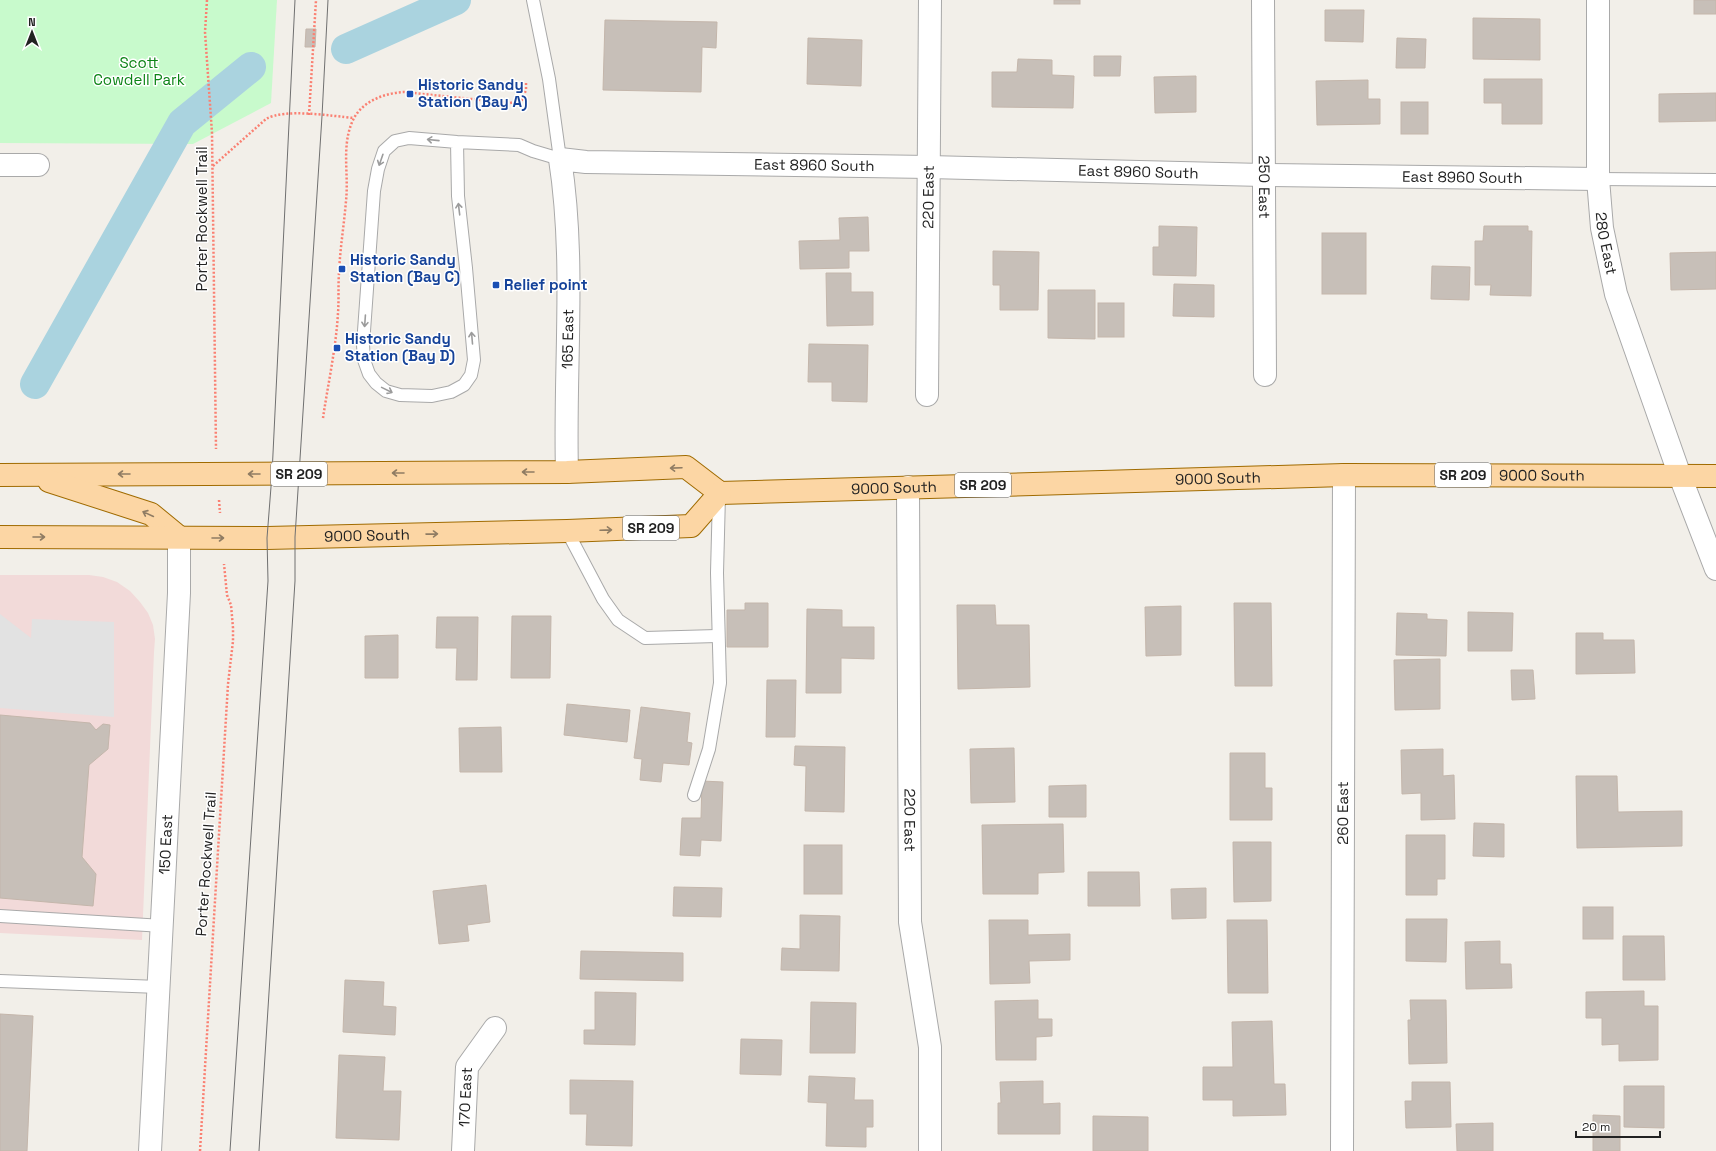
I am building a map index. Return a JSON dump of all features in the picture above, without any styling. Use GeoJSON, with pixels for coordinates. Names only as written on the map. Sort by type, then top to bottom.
{"type":"FeatureCollection","features":[{"type":"Feature","properties":{"kind":"main road","name":"SR 209"},"geometry":{"type":"LineString","coordinates":[[0,475],[567,472],[686,467],[720,493]]}},
{"type":"Feature","properties":{"kind":"main road"},"geometry":{"type":"LineString","coordinates":[[31,475],[151,514],[179,537]]}},
{"type":"Feature","properties":{"kind":"main road","name":"9000 South"},"geometry":{"type":"LineString","coordinates":[[0,537],[222,538],[567,531],[691,526],[720,493],[1344,475],[1716,476]]}},
{"type":"Feature","properties":{"kind":"street","name":"220 East"},"geometry":{"type":"LineString","coordinates":[[927,395],[930,0]]}},
{"type":"Feature","properties":{"kind":"street","name":"250 East"},"geometry":{"type":"LineString","coordinates":[[1263,0],[1265,375]]}},
{"type":"Feature","properties":{"kind":"street","name":"280 East"},"geometry":{"type":"LineString","coordinates":[[1598,0],[1598,179],[1602,228],[1616,294],[1680,476],[1716,569]]}},
{"type":"Feature","properties":{"kind":"street","name":"East 8960 South"},"geometry":{"type":"LineString","coordinates":[[560,159],[586,162],[1263,175],[1598,179]]}},
{"type":"Feature","properties":{"kind":"street","name":"165 East"},"geometry":{"type":"LineString","coordinates":[[560,159],[566,198],[568,279],[566,425],[567,472]]}},
{"type":"Feature","properties":{"kind":"street"},"geometry":{"type":"LineString","coordinates":[[0,165],[38,165]]}},
{"type":"Feature","properties":{"kind":"street","name":"260 East"},"geometry":{"type":"LineString","coordinates":[[1342,1151],[1344,475]]}},
{"type":"Feature","properties":{"kind":"street","name":"220 East"},"geometry":{"type":"LineString","coordinates":[[908,487],[910,922],[930,1047],[930,1151]]}},
{"type":"Feature","properties":{"kind":"street","name":"150 East"},"geometry":{"type":"LineString","coordinates":[[150,1151],[163,926],[179,593],[179,537]]}},
{"type":"Feature","properties":{"kind":"street","name":"170 East"},"geometry":{"type":"LineString","coordinates":[[463,1151],[468,1067],[495,1028]]}},
{"type":"Feature","properties":{"kind":"lane"},"geometry":{"type":"LineString","coordinates":[[457,142],[458,196],[474,360],[471,375],[464,385],[451,392],[432,396],[400,395],[386,391],[376,383],[369,374],[364,360],[363,345],[374,191],[378,169],[384,151],[395,141],[409,138],[519,145],[560,159],[549,78],[533,0]]}},
{"type":"Feature","properties":{"kind":"lane","name":"East 8960 South"},"geometry":{"type":"LineString","coordinates":[[1598,179],[1716,180]]}},
{"type":"Feature","properties":{"kind":"lane"},"geometry":{"type":"LineString","coordinates":[[694,795],[709,749],[720,683],[717,636],[717,573],[720,493]]}},
{"type":"Feature","properties":{"kind":"lane"},"geometry":{"type":"LineString","coordinates":[[567,531],[603,599],[618,620],[645,638],[717,636]]}},
{"type":"Feature","properties":{"kind":"lane"},"geometry":{"type":"LineString","coordinates":[[0,916],[163,926]]}},
{"type":"Feature","properties":{"kind":"lane"},"geometry":{"type":"LineString","coordinates":[[0,981],[159,987]]}},
{"type":"Feature","properties":{"kind":"path","name":"Porter Rockwell Trail"},"geometry":{"type":"LineString","coordinates":[[200,1151],[228,684],[233,641],[233,614],[226,596],[215,439],[212,133],[206,70],[205,32],[207,0]]}},
{"type":"Feature","properties":{"kind":"path"},"geometry":{"type":"LineString","coordinates":[[309,115],[316,0]]}},
{"type":"Feature","properties":{"kind":"path"},"geometry":{"type":"LineString","coordinates":[[322,418],[338,314],[341,242],[346,199],[346,143],[354,118],[360,110],[370,102],[391,93],[404,92],[504,103],[517,102],[522,100],[525,96],[525,75]]}},
{"type":"Feature","properties":{"kind":"path"},"geometry":{"type":"LineString","coordinates":[[212,166],[266,119],[274,115],[289,114],[354,118]]}},
{"type":"Feature","properties":{"kind":"shaded area"},"geometry":{"type":"Polygon","coordinates":[[[0,575],[89,575],[103,577],[117,582],[130,591],[148,613],[153,625],[155,639],[142,940],[0,933],[0,575]]]}},
{"type":"Feature","properties":{"kind":"shaded area"},"geometry":{"type":"Polygon","coordinates":[[[0,614],[31,638],[32,619],[114,622],[114,717],[0,708],[0,614]]]}},
{"type":"Feature","properties":{"kind":"green space","name":"Scott Cowdell Park"},"geometry":{"type":"Polygon","coordinates":[[[0,0],[277,0],[271,103],[193,144],[0,143],[0,0]]]}},
{"type":"Feature","properties":{"kind":"building"},"geometry":{"type":"Polygon","coordinates":[[[1054,0],[1080,0],[1080,4],[1054,4],[1054,0]]]}},
{"type":"Feature","properties":{"kind":"building"},"geometry":{"type":"Polygon","coordinates":[[[1694,0],[1716,0],[1716,14],[1694,14],[1694,0]]]}},
{"type":"Feature","properties":{"kind":"building"},"geometry":{"type":"Polygon","coordinates":[[[1325,10],[1364,10],[1363,42],[1325,41],[1325,10]]]}},
{"type":"Feature","properties":{"kind":"building"},"geometry":{"type":"Polygon","coordinates":[[[1473,18],[1540,19],[1540,60],[1473,59],[1473,18]]]}},
{"type":"Feature","properties":{"kind":"building"},"geometry":{"type":"Polygon","coordinates":[[[605,20],[717,22],[716,48],[702,47],[701,92],[603,90],[605,20]]]}},
{"type":"Feature","properties":{"kind":"building"},"geometry":{"type":"Polygon","coordinates":[[[306,29],[316,29],[315,47],[305,47],[306,29]]]}},
{"type":"Feature","properties":{"kind":"building"},"geometry":{"type":"Polygon","coordinates":[[[808,38],[862,40],[861,86],[807,84],[808,38]]]}},
{"type":"Feature","properties":{"kind":"building"},"geometry":{"type":"Polygon","coordinates":[[[1397,38],[1426,39],[1425,68],[1396,68],[1397,38]]]}},
{"type":"Feature","properties":{"kind":"building"},"geometry":{"type":"Polygon","coordinates":[[[1094,56],[1121,56],[1120,76],[1094,76],[1094,56]]]}},
{"type":"Feature","properties":{"kind":"building"},"geometry":{"type":"Polygon","coordinates":[[[1018,59],[1052,60],[1052,75],[1074,76],[1073,108],[992,107],[992,72],[1017,72],[1018,59]]]}},
{"type":"Feature","properties":{"kind":"building"},"geometry":{"type":"Polygon","coordinates":[[[1196,76],[1196,112],[1155,113],[1154,77],[1196,76]]]}},
{"type":"Feature","properties":{"kind":"building"},"geometry":{"type":"Polygon","coordinates":[[[1484,79],[1542,79],[1542,124],[1502,124],[1502,103],[1484,103],[1484,79]]]}},
{"type":"Feature","properties":{"kind":"building"},"geometry":{"type":"Polygon","coordinates":[[[1368,80],[1368,99],[1380,99],[1380,124],[1317,125],[1316,81],[1368,80]]]}},
{"type":"Feature","properties":{"kind":"building"},"geometry":{"type":"Polygon","coordinates":[[[1716,93],[1716,121],[1659,122],[1659,94],[1716,93]]]}},
{"type":"Feature","properties":{"kind":"building"},"geometry":{"type":"Polygon","coordinates":[[[1401,102],[1428,102],[1428,134],[1401,134],[1401,102]]]}},
{"type":"Feature","properties":{"kind":"building"},"geometry":{"type":"Polygon","coordinates":[[[868,217],[869,251],[849,251],[849,268],[800,269],[799,241],[840,240],[839,218],[868,217]]]}},
{"type":"Feature","properties":{"kind":"building"},"geometry":{"type":"Polygon","coordinates":[[[1159,226],[1197,227],[1196,276],[1153,275],[1153,247],[1159,247],[1159,226]]]}},
{"type":"Feature","properties":{"kind":"building"},"geometry":{"type":"Polygon","coordinates":[[[1484,226],[1528,226],[1528,231],[1532,231],[1531,296],[1490,295],[1491,285],[1475,285],[1475,241],[1483,241],[1484,226]]]}},
{"type":"Feature","properties":{"kind":"building"},"geometry":{"type":"Polygon","coordinates":[[[1322,233],[1366,233],[1366,294],[1322,294],[1322,233]]]}},
{"type":"Feature","properties":{"kind":"building"},"geometry":{"type":"Polygon","coordinates":[[[993,251],[1039,252],[1038,310],[1000,310],[1000,285],[993,285],[993,251]]]}},
{"type":"Feature","properties":{"kind":"building"},"geometry":{"type":"Polygon","coordinates":[[[1716,252],[1716,289],[1671,290],[1670,253],[1716,252]]]}},
{"type":"Feature","properties":{"kind":"building"},"geometry":{"type":"Polygon","coordinates":[[[1432,266],[1470,267],[1469,300],[1431,299],[1432,266]]]}},
{"type":"Feature","properties":{"kind":"building"},"geometry":{"type":"Polygon","coordinates":[[[826,273],[851,273],[851,292],[873,292],[873,325],[827,326],[826,273]]]}},
{"type":"Feature","properties":{"kind":"building"},"geometry":{"type":"Polygon","coordinates":[[[1174,284],[1214,285],[1214,317],[1173,316],[1174,284]]]}},
{"type":"Feature","properties":{"kind":"building"},"geometry":{"type":"Polygon","coordinates":[[[1048,290],[1095,290],[1095,339],[1048,338],[1048,290]]]}},
{"type":"Feature","properties":{"kind":"building"},"geometry":{"type":"Polygon","coordinates":[[[1098,303],[1124,303],[1124,337],[1098,337],[1098,303]]]}},
{"type":"Feature","properties":{"kind":"building"},"geometry":{"type":"Polygon","coordinates":[[[809,344],[868,345],[867,402],[832,401],[832,382],[808,382],[809,344]]]}},
{"type":"Feature","properties":{"kind":"building"},"geometry":{"type":"Polygon","coordinates":[[[745,603],[768,603],[768,647],[727,647],[727,610],[745,610],[745,603]]]}},
{"type":"Feature","properties":{"kind":"building"},"geometry":{"type":"Polygon","coordinates":[[[1234,603],[1271,603],[1272,686],[1235,686],[1234,603]]]}},
{"type":"Feature","properties":{"kind":"building"},"geometry":{"type":"Polygon","coordinates":[[[957,605],[995,605],[996,625],[1029,625],[1030,687],[958,689],[957,605]]]}},
{"type":"Feature","properties":{"kind":"building"},"geometry":{"type":"Polygon","coordinates":[[[1181,606],[1181,655],[1146,656],[1145,607],[1181,606]]]}},
{"type":"Feature","properties":{"kind":"building"},"geometry":{"type":"Polygon","coordinates":[[[807,609],[842,610],[842,627],[874,627],[874,659],[841,658],[841,693],[806,693],[807,609]]]}},
{"type":"Feature","properties":{"kind":"building"},"geometry":{"type":"Polygon","coordinates":[[[1468,612],[1513,613],[1512,651],[1468,651],[1468,612]]]}},
{"type":"Feature","properties":{"kind":"building"},"geometry":{"type":"Polygon","coordinates":[[[1397,613],[1427,614],[1427,619],[1447,620],[1446,656],[1396,655],[1397,613]]]}},
{"type":"Feature","properties":{"kind":"building"},"geometry":{"type":"Polygon","coordinates":[[[512,616],[551,616],[550,678],[511,678],[512,616]]]}},
{"type":"Feature","properties":{"kind":"building"},"geometry":{"type":"Polygon","coordinates":[[[437,617],[478,617],[477,680],[456,680],[457,648],[436,648],[437,617]]]}},
{"type":"Feature","properties":{"kind":"building"},"geometry":{"type":"Polygon","coordinates":[[[1576,633],[1603,633],[1603,640],[1634,640],[1635,673],[1576,674],[1576,633]]]}},
{"type":"Feature","properties":{"kind":"building"},"geometry":{"type":"Polygon","coordinates":[[[398,635],[398,678],[365,678],[365,636],[398,635]]]}},
{"type":"Feature","properties":{"kind":"building"},"geometry":{"type":"Polygon","coordinates":[[[1440,659],[1440,709],[1395,710],[1394,660],[1440,659]]]}},
{"type":"Feature","properties":{"kind":"building"},"geometry":{"type":"Polygon","coordinates":[[[1511,670],[1533,670],[1535,699],[1512,700],[1511,670]]]}},
{"type":"Feature","properties":{"kind":"building"},"geometry":{"type":"Polygon","coordinates":[[[767,680],[796,680],[795,737],[766,737],[767,680]]]}},
{"type":"Feature","properties":{"kind":"building"},"geometry":{"type":"Polygon","coordinates":[[[567,704],[630,710],[627,742],[564,735],[567,704]]]}},
{"type":"Feature","properties":{"kind":"building"},"geometry":{"type":"Polygon","coordinates":[[[641,707],[690,713],[687,742],[692,743],[689,765],[663,763],[661,782],[640,780],[642,759],[634,758],[641,707]]]}},
{"type":"Feature","properties":{"kind":"building"},"geometry":{"type":"Polygon","coordinates":[[[0,715],[90,723],[96,730],[103,724],[110,725],[108,749],[89,765],[82,857],[96,874],[93,906],[0,898],[0,715]]]}},
{"type":"Feature","properties":{"kind":"building"},"geometry":{"type":"Polygon","coordinates":[[[501,727],[502,772],[460,772],[459,728],[501,727]]]}},
{"type":"Feature","properties":{"kind":"building"},"geometry":{"type":"Polygon","coordinates":[[[795,746],[845,747],[844,812],[805,811],[806,766],[794,765],[795,746]]]}},
{"type":"Feature","properties":{"kind":"building"},"geometry":{"type":"Polygon","coordinates":[[[1014,748],[1015,802],[971,803],[970,749],[1014,748]]]}},
{"type":"Feature","properties":{"kind":"building"},"geometry":{"type":"Polygon","coordinates":[[[1443,749],[1443,776],[1454,775],[1455,819],[1421,820],[1421,793],[1402,794],[1401,750],[1443,749]]]}},
{"type":"Feature","properties":{"kind":"building"},"geometry":{"type":"Polygon","coordinates":[[[1230,753],[1265,753],[1265,788],[1272,788],[1272,820],[1230,820],[1230,753]]]}},
{"type":"Feature","properties":{"kind":"building"},"geometry":{"type":"Polygon","coordinates":[[[1576,776],[1617,776],[1618,812],[1682,811],[1682,846],[1577,848],[1576,776]]]}},
{"type":"Feature","properties":{"kind":"building"},"geometry":{"type":"Polygon","coordinates":[[[702,781],[723,782],[721,841],[701,840],[700,856],[680,855],[682,818],[701,818],[702,781]]]}},
{"type":"Feature","properties":{"kind":"building"},"geometry":{"type":"Polygon","coordinates":[[[1086,785],[1086,817],[1049,817],[1049,786],[1086,785]]]}},
{"type":"Feature","properties":{"kind":"building"},"geometry":{"type":"Polygon","coordinates":[[[1474,823],[1504,824],[1504,857],[1473,856],[1474,823]]]}},
{"type":"Feature","properties":{"kind":"building"},"geometry":{"type":"Polygon","coordinates":[[[1063,824],[1064,872],[1038,873],[1038,894],[983,894],[982,825],[1063,824]]]}},
{"type":"Feature","properties":{"kind":"building"},"geometry":{"type":"Polygon","coordinates":[[[1406,835],[1445,835],[1445,879],[1437,879],[1437,895],[1406,895],[1406,835]]]}},
{"type":"Feature","properties":{"kind":"building"},"geometry":{"type":"Polygon","coordinates":[[[1233,842],[1271,842],[1271,901],[1234,902],[1233,842]]]}},
{"type":"Feature","properties":{"kind":"building"},"geometry":{"type":"Polygon","coordinates":[[[804,845],[842,845],[842,894],[804,894],[804,845]]]}},
{"type":"Feature","properties":{"kind":"building"},"geometry":{"type":"Polygon","coordinates":[[[1088,872],[1139,872],[1140,906],[1088,906],[1088,872]]]}},
{"type":"Feature","properties":{"kind":"building"},"geometry":{"type":"Polygon","coordinates":[[[486,885],[490,922],[467,925],[469,941],[439,944],[433,891],[486,885]]]}},
{"type":"Feature","properties":{"kind":"building"},"geometry":{"type":"Polygon","coordinates":[[[674,887],[722,888],[721,917],[673,916],[674,887]]]}},
{"type":"Feature","properties":{"kind":"building"},"geometry":{"type":"Polygon","coordinates":[[[1206,888],[1206,918],[1172,919],[1171,889],[1206,888]]]}},
{"type":"Feature","properties":{"kind":"building"},"geometry":{"type":"Polygon","coordinates":[[[1583,907],[1613,907],[1613,939],[1583,939],[1583,907]]]}},
{"type":"Feature","properties":{"kind":"building"},"geometry":{"type":"Polygon","coordinates":[[[800,915],[840,916],[839,971],[781,970],[782,948],[800,949],[800,915]]]}},
{"type":"Feature","properties":{"kind":"building"},"geometry":{"type":"Polygon","coordinates":[[[1406,919],[1447,919],[1446,962],[1406,961],[1406,919]]]}},
{"type":"Feature","properties":{"kind":"building"},"geometry":{"type":"Polygon","coordinates":[[[989,920],[1028,920],[1028,935],[1070,934],[1070,960],[1029,961],[1030,983],[990,984],[989,920]]]}},
{"type":"Feature","properties":{"kind":"building"},"geometry":{"type":"Polygon","coordinates":[[[1227,920],[1267,920],[1268,993],[1228,993],[1227,920]]]}},
{"type":"Feature","properties":{"kind":"building"},"geometry":{"type":"Polygon","coordinates":[[[1623,936],[1664,936],[1665,980],[1623,980],[1623,936]]]}},
{"type":"Feature","properties":{"kind":"building"},"geometry":{"type":"Polygon","coordinates":[[[1500,941],[1500,964],[1511,964],[1512,988],[1466,989],[1465,942],[1500,941]]]}},
{"type":"Feature","properties":{"kind":"building"},"geometry":{"type":"Polygon","coordinates":[[[581,951],[683,953],[683,981],[580,979],[581,951]]]}},
{"type":"Feature","properties":{"kind":"building"},"geometry":{"type":"Polygon","coordinates":[[[345,980],[384,982],[383,1006],[396,1007],[395,1035],[343,1032],[345,980]]]}},
{"type":"Feature","properties":{"kind":"building"},"geometry":{"type":"Polygon","coordinates":[[[1644,991],[1644,1006],[1658,1006],[1658,1060],[1619,1061],[1619,1044],[1602,1045],[1602,1018],[1586,1018],[1586,992],[1644,991]]]}},
{"type":"Feature","properties":{"kind":"building"},"geometry":{"type":"Polygon","coordinates":[[[595,992],[636,993],[635,1045],[584,1044],[584,1030],[595,1030],[595,992]]]}},
{"type":"Feature","properties":{"kind":"building"},"geometry":{"type":"Polygon","coordinates":[[[1038,1000],[1038,1019],[1052,1019],[1052,1036],[1036,1037],[1036,1060],[996,1060],[995,1001],[1038,1000]]]}},
{"type":"Feature","properties":{"kind":"building"},"geometry":{"type":"Polygon","coordinates":[[[1410,1000],[1446,1000],[1447,1063],[1409,1064],[1408,1020],[1411,1020],[1410,1000]]]}},
{"type":"Feature","properties":{"kind":"building"},"geometry":{"type":"Polygon","coordinates":[[[811,1002],[856,1003],[855,1053],[810,1053],[811,1002]]]}},
{"type":"Feature","properties":{"kind":"building"},"geometry":{"type":"Polygon","coordinates":[[[0,1014],[33,1016],[27,1151],[0,1151],[0,1014]]]}},
{"type":"Feature","properties":{"kind":"building"},"geometry":{"type":"Polygon","coordinates":[[[1272,1021],[1274,1084],[1285,1084],[1286,1115],[1233,1116],[1233,1100],[1203,1100],[1203,1067],[1233,1067],[1232,1022],[1272,1021]]]}},
{"type":"Feature","properties":{"kind":"building"},"geometry":{"type":"Polygon","coordinates":[[[741,1039],[782,1040],[781,1075],[740,1074],[741,1039]]]}},
{"type":"Feature","properties":{"kind":"building"},"geometry":{"type":"Polygon","coordinates":[[[339,1055],[385,1057],[383,1091],[401,1091],[399,1140],[336,1138],[339,1055]]]}},
{"type":"Feature","properties":{"kind":"building"},"geometry":{"type":"Polygon","coordinates":[[[809,1076],[855,1078],[854,1100],[873,1100],[873,1127],[866,1127],[866,1147],[826,1146],[827,1103],[808,1102],[809,1076]]]}},
{"type":"Feature","properties":{"kind":"building"},"geometry":{"type":"Polygon","coordinates":[[[570,1080],[633,1081],[632,1146],[586,1145],[587,1114],[570,1114],[570,1080]]]}},
{"type":"Feature","properties":{"kind":"building"},"geometry":{"type":"Polygon","coordinates":[[[1043,1081],[1043,1104],[1060,1103],[1060,1134],[998,1134],[998,1103],[1001,1103],[1000,1082],[1043,1081]]]}},
{"type":"Feature","properties":{"kind":"building"},"geometry":{"type":"Polygon","coordinates":[[[1412,1082],[1450,1082],[1451,1127],[1406,1128],[1405,1101],[1412,1101],[1412,1082]]]}},
{"type":"Feature","properties":{"kind":"building"},"geometry":{"type":"Polygon","coordinates":[[[1624,1086],[1664,1086],[1664,1128],[1624,1127],[1624,1086]]]}},
{"type":"Feature","properties":{"kind":"building"},"geometry":{"type":"Polygon","coordinates":[[[1593,1115],[1620,1116],[1620,1151],[1593,1151],[1593,1115]]]}},
{"type":"Feature","properties":{"kind":"building"},"geometry":{"type":"Polygon","coordinates":[[[1093,1116],[1148,1117],[1148,1151],[1093,1151],[1093,1116]]]}},
{"type":"Feature","properties":{"kind":"building"},"geometry":{"type":"Polygon","coordinates":[[[1493,1123],[1493,1151],[1457,1151],[1456,1124],[1493,1123]]]}},
{"type":"Feature","properties":{"kind":"waterway"},"geometry":{"type":"LineString","coordinates":[[346,49],[456,0]]}},
{"type":"Feature","properties":{"kind":"waterway"},"geometry":{"type":"LineString","coordinates":[[35,384],[182,123],[251,67]]}},
{"type":"Feature","properties":{"kind":"tram line"},"geometry":{"type":"LineString","coordinates":[[230,1151],[268,581],[267,538],[272,474],[295,0]]}},
{"type":"Feature","properties":{"kind":"tram line"},"geometry":{"type":"LineString","coordinates":[[259,1151],[295,581],[295,537],[328,0]]}},
{"type":"Feature","properties":{"kind":"place","name":"Historic Sandy Station (Bay A)"},"geometry":{"type":"Point","coordinates":[410,94]}},
{"type":"Feature","properties":{"kind":"place","name":"Historic Sandy Station (Bay C)"},"geometry":{"type":"Point","coordinates":[342,269]}},
{"type":"Feature","properties":{"kind":"place","name":"Relief point"},"geometry":{"type":"Point","coordinates":[496,285]}},
{"type":"Feature","properties":{"kind":"place","name":"Historic Sandy Station (Bay D)"},"geometry":{"type":"Point","coordinates":[337,348]}}]}
